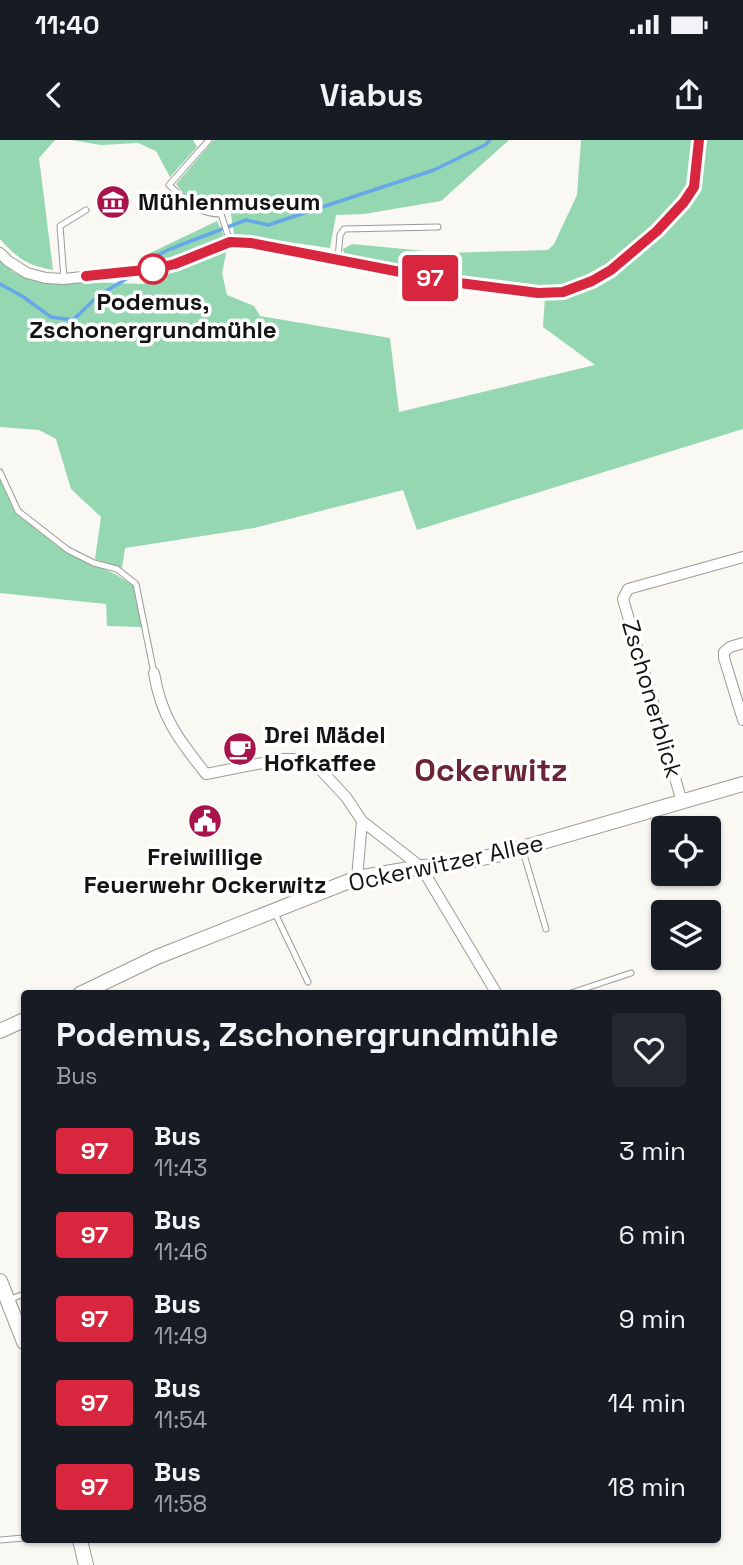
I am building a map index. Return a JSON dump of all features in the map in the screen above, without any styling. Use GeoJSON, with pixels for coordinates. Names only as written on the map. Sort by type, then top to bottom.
{"type":"FeatureCollection","features":[{"type":"Feature","properties":{"kind":"street"},"geometry":{"type":"LineString","coordinates":[[0,253],[27,273],[64,279],[148,270],[175,264],[229,236],[251,243],[452,282],[538,293],[563,292],[611,270],[657,231],[684,202],[694,187],[699,140]]}},
{"type":"Feature","properties":{"kind":"street","name":"Zschonerblick"},"geometry":{"type":"LineString","coordinates":[[682,802],[624,599],[628,589],[743,557]]}},
{"type":"Feature","properties":{"kind":"street"},"geometry":{"type":"LineString","coordinates":[[743,643],[730,647],[724,652],[724,658],[743,720]]}},
{"type":"Feature","properties":{"kind":"street"},"geometry":{"type":"LineString","coordinates":[[154,673],[163,712],[182,744],[206,774],[284,759],[306,761],[327,775],[362,821],[421,866],[495,990]]}},
{"type":"Feature","properties":{"kind":"street","name":"Ockerwitzer Allee"},"geometry":{"type":"LineString","coordinates":[[88,990],[156,957],[357,878],[421,866],[446,866],[522,848],[743,784]]}},
{"type":"Feature","properties":{"kind":"street"},"geometry":{"type":"LineString","coordinates":[[357,878],[362,821]]}},
{"type":"Feature","properties":{"kind":"street"},"geometry":{"type":"LineString","coordinates":[[0,1031],[21,1021]]}},
{"type":"Feature","properties":{"kind":"street"},"geometry":{"type":"LineString","coordinates":[[0,1281],[21,1334]]}},
{"type":"Feature","properties":{"kind":"street"},"geometry":{"type":"LineString","coordinates":[[81,1543],[86,1565]]}},
{"type":"Feature","properties":{"kind":"lane"},"geometry":{"type":"LineString","coordinates":[[209,140],[169,185],[190,205],[208,214],[221,214],[229,236]]}},
{"type":"Feature","properties":{"kind":"lane"},"geometry":{"type":"LineString","coordinates":[[64,279],[60,226],[86,209]]}},
{"type":"Feature","properties":{"kind":"lane"},"geometry":{"type":"LineString","coordinates":[[338,259],[340,235],[344,229],[438,227]]}},
{"type":"Feature","properties":{"kind":"lane"},"geometry":{"type":"LineString","coordinates":[[0,472],[18,511],[68,550],[94,563],[117,569],[136,584],[154,673]]}},
{"type":"Feature","properties":{"kind":"lane"},"geometry":{"type":"LineString","coordinates":[[522,848],[546,929]]}},
{"type":"Feature","properties":{"kind":"lane"},"geometry":{"type":"LineString","coordinates":[[274,911],[308,982]]}},
{"type":"Feature","properties":{"kind":"lane"},"geometry":{"type":"LineString","coordinates":[[579,990],[631,972]]}},
{"type":"Feature","properties":{"kind":"lane"},"geometry":{"type":"LineString","coordinates":[[8,1300],[21,1295]]}},
{"type":"Feature","properties":{"kind":"lane"},"geometry":{"type":"LineString","coordinates":[[0,1540],[21,1538]]}},
{"type":"Feature","properties":{"kind":"green space"},"geometry":{"type":"Polygon","coordinates":[[[0,140],[55,140],[39,158],[53,270],[24,260],[0,239],[0,140]]]}},
{"type":"Feature","properties":{"kind":"green space"},"geometry":{"type":"Polygon","coordinates":[[[71,140],[193,140],[197,147],[170,177],[156,151],[138,143],[101,145],[71,140]]]}},
{"type":"Feature","properties":{"kind":"green space"},"geometry":{"type":"Polygon","coordinates":[[[214,140],[509,140],[441,201],[364,214],[336,215],[330,248],[234,234],[230,208],[205,207],[188,198],[176,184],[214,140]]]}},
{"type":"Feature","properties":{"kind":"green space"},"geometry":{"type":"Polygon","coordinates":[[[581,140],[695,140],[691,185],[682,199],[608,268],[562,288],[545,288],[451,277],[345,257],[343,249],[352,244],[446,253],[548,250],[554,244],[577,195],[581,140]]]}},
{"type":"Feature","properties":{"kind":"green space"},"geometry":{"type":"Polygon","coordinates":[[[703,140],[743,140],[743,429],[417,530],[403,490],[254,528],[125,548],[122,568],[95,559],[101,517],[71,489],[56,439],[39,430],[0,427],[0,259],[13,272],[33,280],[143,284],[227,249],[222,273],[227,295],[254,306],[260,316],[390,338],[399,412],[595,365],[543,327],[545,297],[594,285],[693,198],[703,140]]]}},
{"type":"Feature","properties":{"kind":"green space"},"geometry":{"type":"Polygon","coordinates":[[[217,221],[225,238],[159,264],[148,254],[217,221]]]}},
{"type":"Feature","properties":{"kind":"green space"},"geometry":{"type":"Polygon","coordinates":[[[0,477],[15,513],[67,553],[115,574],[134,586],[142,627],[107,626],[106,604],[0,593],[0,477]]]}},
{"type":"Feature","properties":{"kind":"waterway"},"geometry":{"type":"LineString","coordinates":[[141,267],[148,260],[170,249],[246,220],[268,225],[434,170],[490,140]]}},
{"type":"Feature","properties":{"kind":"waterway"},"geometry":{"type":"LineString","coordinates":[[0,284],[51,317],[73,320],[99,295],[133,275]]}},
{"type":"Feature","properties":{"kind":"bus line","name":"97"},"geometry":{"type":"LineString","coordinates":[[86,276],[154,269],[175,264],[230,242],[251,243],[452,282],[538,293],[563,292],[611,270],[657,231],[691,195],[699,140]]}},
{"type":"Feature","properties":{"kind":"place","name":"Mühlenmuseum"},"geometry":{"type":"Point","coordinates":[113,202]}},
{"type":"Feature","properties":{"kind":"place","name":"Podemus, Zschonergrundmühle"},"geometry":{"type":"Point","coordinates":[153,269]}},
{"type":"Feature","properties":{"kind":"place","name":"Drei Mädel Hofkaffee"},"geometry":{"type":"Point","coordinates":[240,749]}},
{"type":"Feature","properties":{"kind":"place","name":"Freiwillige Feuerwehr Ockerwitz"},"geometry":{"type":"Point","coordinates":[205,821]}},
{"type":"Feature","properties":{"kind":"district","name":"Ockerwitz"},"geometry":{"type":"Point","coordinates":[491,770]}}]}
